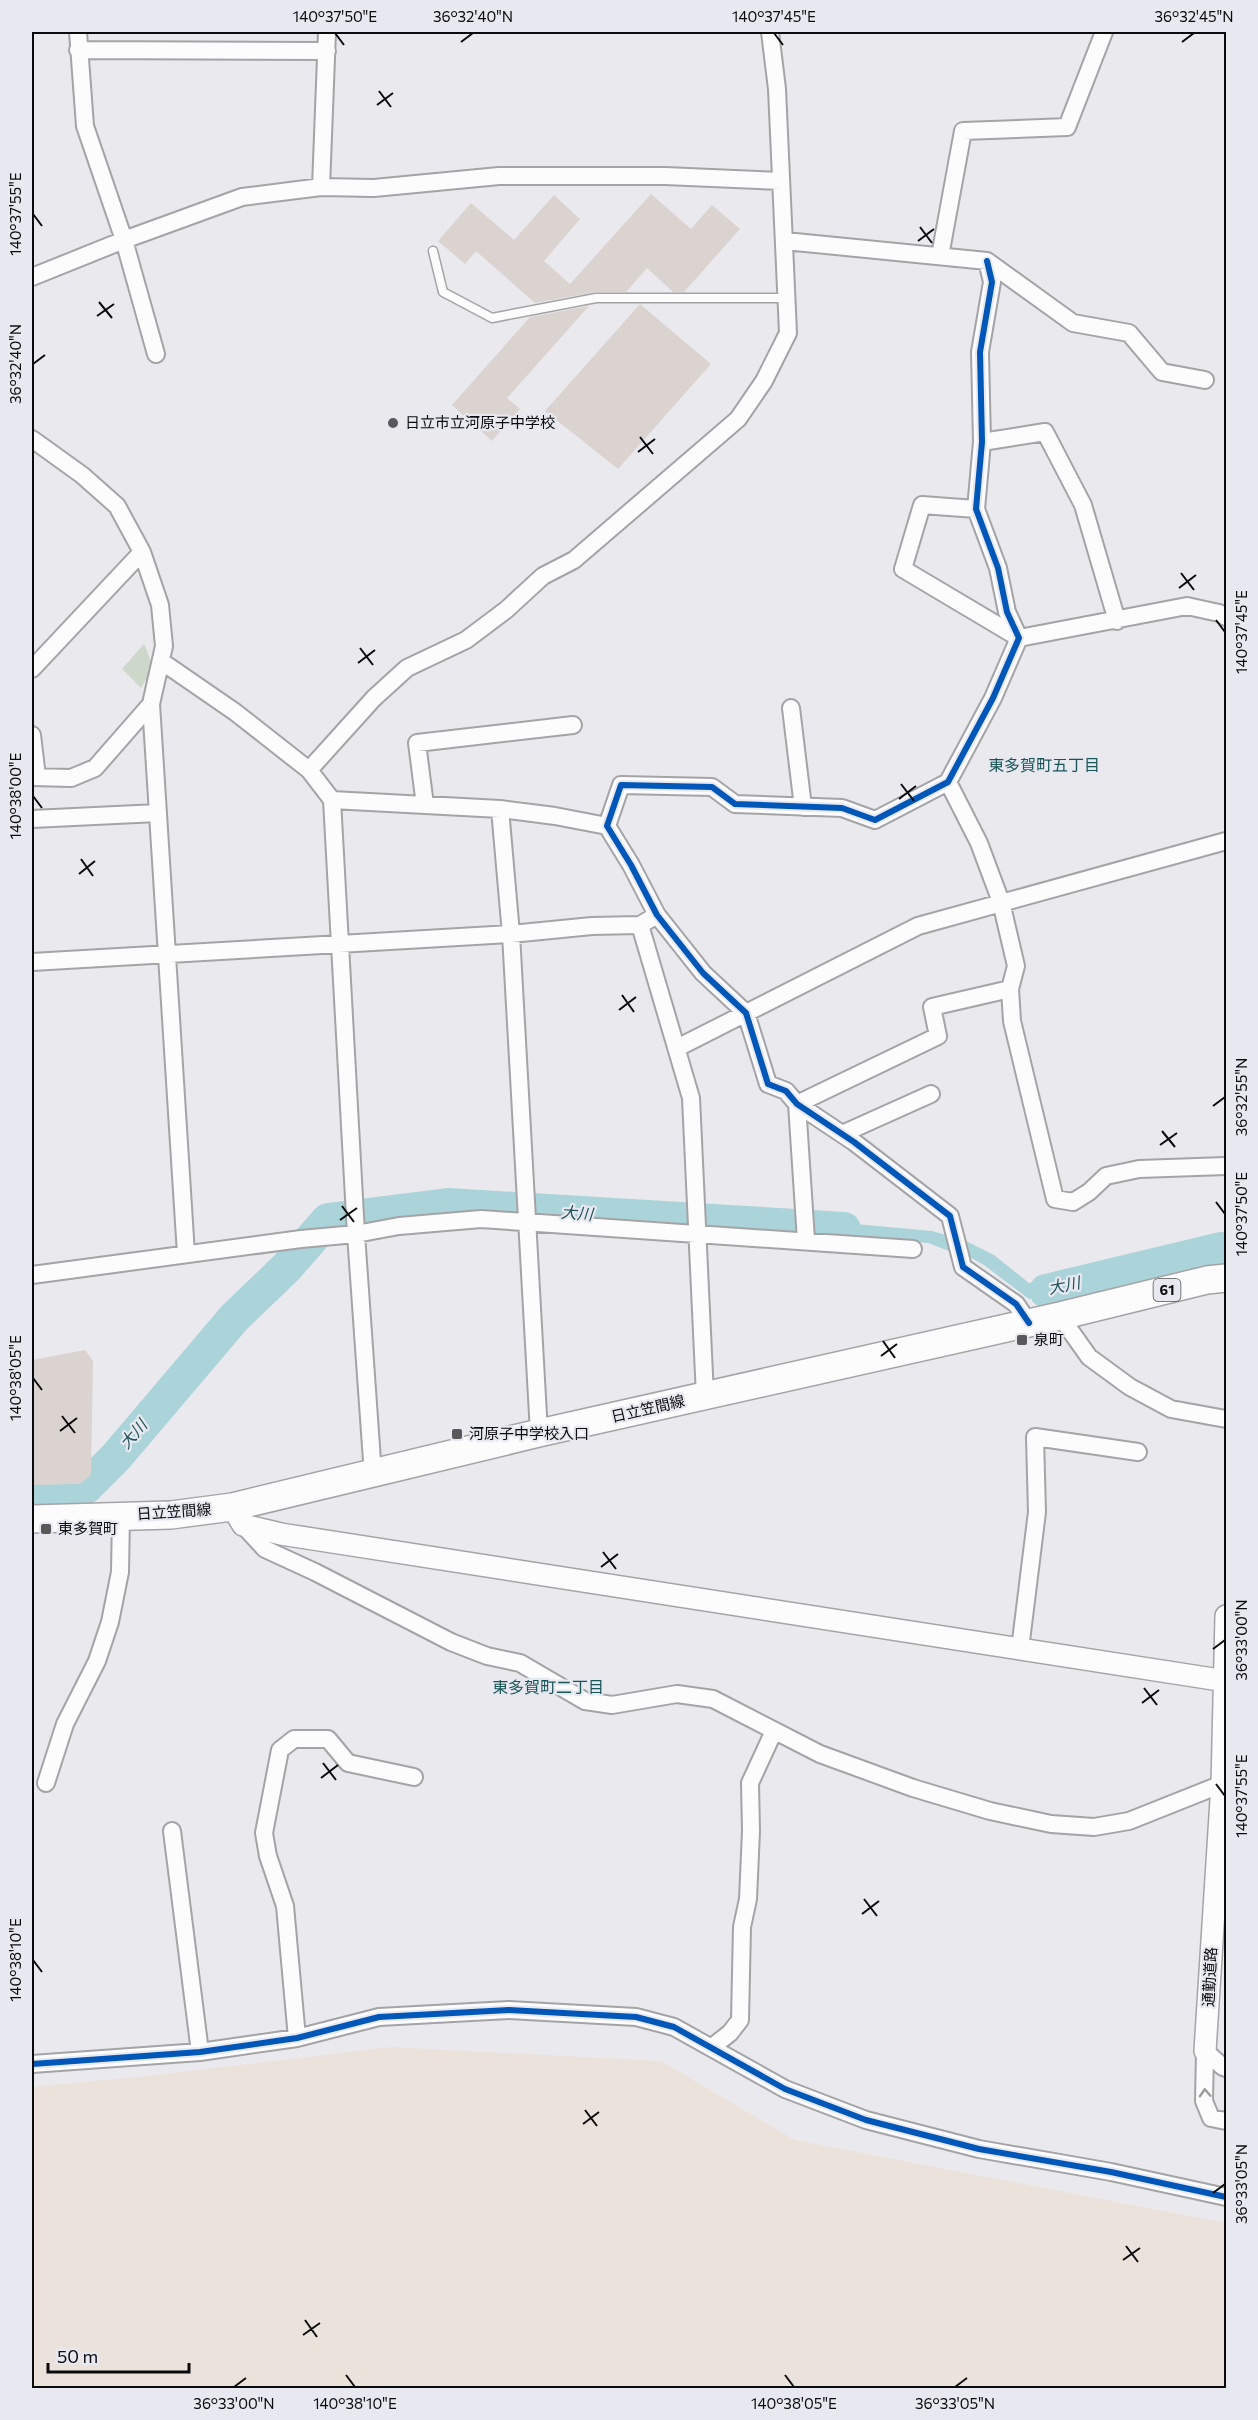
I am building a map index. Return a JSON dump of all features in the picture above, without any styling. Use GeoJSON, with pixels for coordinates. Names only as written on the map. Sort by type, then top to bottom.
{"type":"FeatureCollection","features":[{"type":"Feature","properties":{"kind":"main road","name":"日立笠間線"},"geometry":{"type":"LineString","coordinates":[[32,1519],[198,1513],[238,1516],[372,1474],[539,1433],[1060,1316],[1207,1280],[1227,1278]]}},
{"type":"Feature","properties":{"kind":"street"},"geometry":{"type":"LineString","coordinates":[[78,32],[85,126],[124,240],[156,354]]}},
{"type":"Feature","properties":{"kind":"street"},"geometry":{"type":"LineString","coordinates":[[321,187],[327,32]]}},
{"type":"Feature","properties":{"kind":"street"},"geometry":{"type":"LineString","coordinates":[[309,770],[374,698],[407,668],[466,640],[506,610],[543,576],[574,560],[738,419],[764,381],[788,333],[777,89],[770,32]]}},
{"type":"Feature","properties":{"kind":"street"},"geometry":{"type":"LineString","coordinates":[[940,256],[963,131],[1067,127],[1104,32]]}},
{"type":"Feature","properties":{"kind":"street"},"geometry":{"type":"LineString","coordinates":[[78,50],[327,51]]}},
{"type":"Feature","properties":{"kind":"street"},"geometry":{"type":"LineString","coordinates":[[32,277],[124,240],[242,197],[321,187],[374,188],[499,176],[665,176],[781,181]]}},
{"type":"Feature","properties":{"kind":"street"},"geometry":{"type":"LineString","coordinates":[[785,241],[987,261],[1073,323],[1129,333],[1161,372],[1205,380]]}},
{"type":"Feature","properties":{"kind":"street"},"geometry":{"type":"LineString","coordinates":[[607,826],[621,785],[712,786],[735,804],[842,808],[875,820],[948,782],[979,728],[1019,638],[1007,612],[998,568],[976,509],[982,442],[980,352],[992,282],[987,261]]}},
{"type":"Feature","properties":{"kind":"street"},"geometry":{"type":"LineString","coordinates":[[982,442],[1045,432],[1083,506],[1117,621]]}},
{"type":"Feature","properties":{"kind":"street"},"geometry":{"type":"LineString","coordinates":[[32,439],[82,475],[117,506],[142,552],[160,605],[164,646],[151,704],[186,1254]]}},
{"type":"Feature","properties":{"kind":"street"},"geometry":{"type":"LineString","coordinates":[[976,509],[922,506],[903,569],[1019,638],[1186,606],[1219,612],[1227,618]]}},
{"type":"Feature","properties":{"kind":"street"},"geometry":{"type":"LineString","coordinates":[[32,669],[142,552]]}},
{"type":"Feature","properties":{"kind":"street"},"geometry":{"type":"LineString","coordinates":[[161,661],[235,711],[309,770],[332,800],[355,1222],[372,1474]]}},
{"type":"Feature","properties":{"kind":"street"},"geometry":{"type":"LineString","coordinates":[[32,735],[34,777],[71,778],[94,768],[151,704]]}},
{"type":"Feature","properties":{"kind":"street"},"geometry":{"type":"LineString","coordinates":[[791,708],[803,807]]}},
{"type":"Feature","properties":{"kind":"street"},"geometry":{"type":"LineString","coordinates":[[424,805],[417,743],[573,725]]}},
{"type":"Feature","properties":{"kind":"street"},"geometry":{"type":"LineString","coordinates":[[948,782],[979,843],[1001,902],[1016,966],[1010,989],[1012,1021],[1054,1199],[1073,1202],[1089,1192],[1106,1176],[1139,1169],[1227,1166]]}},
{"type":"Feature","properties":{"kind":"street"},"geometry":{"type":"LineString","coordinates":[[332,800],[500,809],[607,826],[632,865],[657,915],[703,973],[746,1013],[768,1084],[786,1091],[797,1104],[842,1134],[950,1216],[963,1267],[1016,1304],[1029,1323]]}},
{"type":"Feature","properties":{"kind":"street"},"geometry":{"type":"LineString","coordinates":[[500,809],[511,934],[539,1433]]}},
{"type":"Feature","properties":{"kind":"street"},"geometry":{"type":"LineString","coordinates":[[32,819],[158,813]]}},
{"type":"Feature","properties":{"kind":"street"},"geometry":{"type":"LineString","coordinates":[[677,1048],[918,926],[1227,841]]}},
{"type":"Feature","properties":{"kind":"street"},"geometry":{"type":"LineString","coordinates":[[32,962],[167,952],[511,934],[592,926],[640,925],[657,915]]}},
{"type":"Feature","properties":{"kind":"street"},"geometry":{"type":"LineString","coordinates":[[640,925],[691,1098],[705,1396]]}},
{"type":"Feature","properties":{"kind":"street"},"geometry":{"type":"LineString","coordinates":[[797,1104],[938,1036],[932,1007],[1010,989]]}},
{"type":"Feature","properties":{"kind":"street"},"geometry":{"type":"LineString","coordinates":[[842,1134],[931,1094]]}},
{"type":"Feature","properties":{"kind":"street"},"geometry":{"type":"LineString","coordinates":[[797,1104],[805,1232]]}},
{"type":"Feature","properties":{"kind":"street"},"geometry":{"type":"LineString","coordinates":[[32,1275],[322,1238],[355,1222],[399,1226],[481,1219],[526,1212],[805,1232],[914,1249]]}},
{"type":"Feature","properties":{"kind":"street"},"geometry":{"type":"LineString","coordinates":[[1060,1316],[1089,1357],[1130,1387],[1171,1409],[1227,1419]]}},
{"type":"Feature","properties":{"kind":"street"},"geometry":{"type":"LineString","coordinates":[[1020,1649],[1037,1512],[1035,1437],[1138,1452]]}},
{"type":"Feature","properties":{"kind":"street"},"geometry":{"type":"LineString","coordinates":[[46,1783],[65,1724],[97,1661],[110,1622],[120,1572],[121,1516]]}},
{"type":"Feature","properties":{"kind":"street"},"geometry":{"type":"LineString","coordinates":[[238,1516],[293,1536],[1225,1681]]}},
{"type":"Feature","properties":{"kind":"street"},"geometry":{"type":"LineString","coordinates":[[238,1516],[265,1549],[451,1642],[488,1656],[520,1663],[585,1701],[612,1705],[677,1694],[713,1699],[820,1754],[913,1788],[990,1811],[1051,1824],[1094,1827],[1129,1821],[1222,1784]]}},
{"type":"Feature","properties":{"kind":"street","name":"通勤道路"},"geometry":{"type":"LineString","coordinates":[[1205,2051],[1222,1784],[1227,1616]]}},
{"type":"Feature","properties":{"kind":"street"},"geometry":{"type":"LineString","coordinates":[[712,2047],[730,2033],[740,2020],[742,1927],[748,1899],[751,1842],[750,1783],[774,1731]]}},
{"type":"Feature","properties":{"kind":"street"},"geometry":{"type":"LineString","coordinates":[[297,2038],[285,1906],[268,1856],[264,1833],[280,1750],[294,1739],[328,1738],[348,1763],[414,1777]]}},
{"type":"Feature","properties":{"kind":"street"},"geometry":{"type":"LineString","coordinates":[[172,1831],[200,2052]]}},
{"type":"Feature","properties":{"kind":"street"},"geometry":{"type":"LineString","coordinates":[[32,2064],[200,2052],[297,2038],[380,2017],[509,2010],[636,2017],[674,2027],[785,2089],[866,2120],[979,2149],[1112,2172],[1227,2197]]}},
{"type":"Feature","properties":{"kind":"street"},"geometry":{"type":"LineString","coordinates":[[1205,2051],[1222,2067],[1227,2068]]}},
{"type":"Feature","properties":{"kind":"street"},"geometry":{"type":"LineString","coordinates":[[1205,2051],[1204,2101],[1211,2118],[1227,2121]]}},
{"type":"Feature","properties":{"kind":"lane"},"geometry":{"type":"LineString","coordinates":[[433,251],[443,292],[492,318],[596,298],[787,298]]}},
{"type":"Feature","properties":{"kind":"shaded area"},"geometry":{"type":"Polygon","coordinates":[[[144,644],[149,657],[150,671],[141,688],[122,669],[144,644]]]}},
{"type":"Feature","properties":{"kind":"shaded area"},"geometry":{"type":"Polygon","coordinates":[[[391,2047],[661,2061],[795,2140],[1226,2223],[1226,2388],[32,2388],[32,2087],[156,2075],[391,2047]]]}},
{"type":"Feature","properties":{"kind":"water"},"geometry":{"type":"Polygon","coordinates":[[[812,1220],[932,1231],[946,1235],[949,1251],[928,1243],[813,1233],[812,1220]]]}},
{"type":"Feature","properties":{"kind":"water"},"geometry":{"type":"Polygon","coordinates":[[[964,1240],[994,1255],[1029,1283],[1046,1283],[1091,1274],[1094,1285],[1029,1299],[984,1265],[968,1256],[964,1240]]]}},
{"type":"Feature","properties":{"kind":"water"},"geometry":{"type":"Polygon","coordinates":[[[1219,1242],[1220,1254],[1104,1283],[1101,1270],[1219,1242]]]}},
{"type":"Feature","properties":{"kind":"building"},"geometry":{"type":"Polygon","coordinates":[[[651,194],[691,229],[712,205],[740,229],[684,292],[673,292],[647,268],[626,292],[595,292],[535,303],[476,251],[465,264],[438,241],[471,203],[514,240],[554,195],[580,219],[544,261],[570,284],[651,194]]]}},
{"type":"Feature","properties":{"kind":"building"},"geometry":{"type":"Polygon","coordinates":[[[640,304],[711,364],[618,469],[545,411],[640,304]]]}},
{"type":"Feature","properties":{"kind":"building"},"geometry":{"type":"Polygon","coordinates":[[[589,306],[507,398],[520,409],[492,441],[452,405],[530,317],[589,306]]]}},
{"type":"Feature","properties":{"kind":"building"},"geometry":{"type":"Polygon","coordinates":[[[85,1350],[93,1361],[91,1475],[80,1484],[32,1485],[32,1360],[85,1350]]]}},
{"type":"Feature","properties":{"kind":"waterway","name":"大川"},"geometry":{"type":"LineString","coordinates":[[32,1489],[86,1487],[116,1457],[234,1318],[286,1268],[328,1220],[448,1205],[844,1229]]}},
{"type":"Feature","properties":{"kind":"waterway","name":"大川"},"geometry":{"type":"LineString","coordinates":[[1046,1291],[1221,1249]]}},
{"type":"Feature","properties":{"kind":"cycle path"},"geometry":{"type":"LineString","coordinates":[[987,261],[992,282],[980,352],[982,442],[976,509],[998,568],[1007,612],[1019,638],[993,698],[948,782],[875,820],[842,808],[735,804],[712,787],[621,785],[607,826],[631,865],[657,915],[703,973],[746,1013],[768,1084],[786,1091],[797,1104],[854,1142],[950,1216],[963,1267],[1016,1304],[1029,1323]]}},
{"type":"Feature","properties":{"kind":"cycle path"},"geometry":{"type":"LineString","coordinates":[[32,2064],[200,2052],[297,2038],[379,2017],[509,2010],[636,2017],[674,2027],[785,2089],[866,2120],[979,2149],[1111,2172],[1226,2197]]}},
{"type":"Feature","properties":{"kind":"place","name":"日立市立河原子中学校"},"geometry":{"type":"Point","coordinates":[393,423]}},
{"type":"Feature","properties":{"kind":"place","name":"泉町"},"geometry":{"type":"Point","coordinates":[1022,1340]}},
{"type":"Feature","properties":{"kind":"place","name":"河原子中学校入口"},"geometry":{"type":"Point","coordinates":[457,1434]}},
{"type":"Feature","properties":{"kind":"place","name":"東多賀町"},"geometry":{"type":"Point","coordinates":[46,1529]}},
{"type":"Feature","properties":{"kind":"district","name":"東多賀町五丁目"},"geometry":{"type":"Point","coordinates":[1044,765]}},
{"type":"Feature","properties":{"kind":"district","name":"東多賀町二丁目"},"geometry":{"type":"Point","coordinates":[548,1687]}}]}
